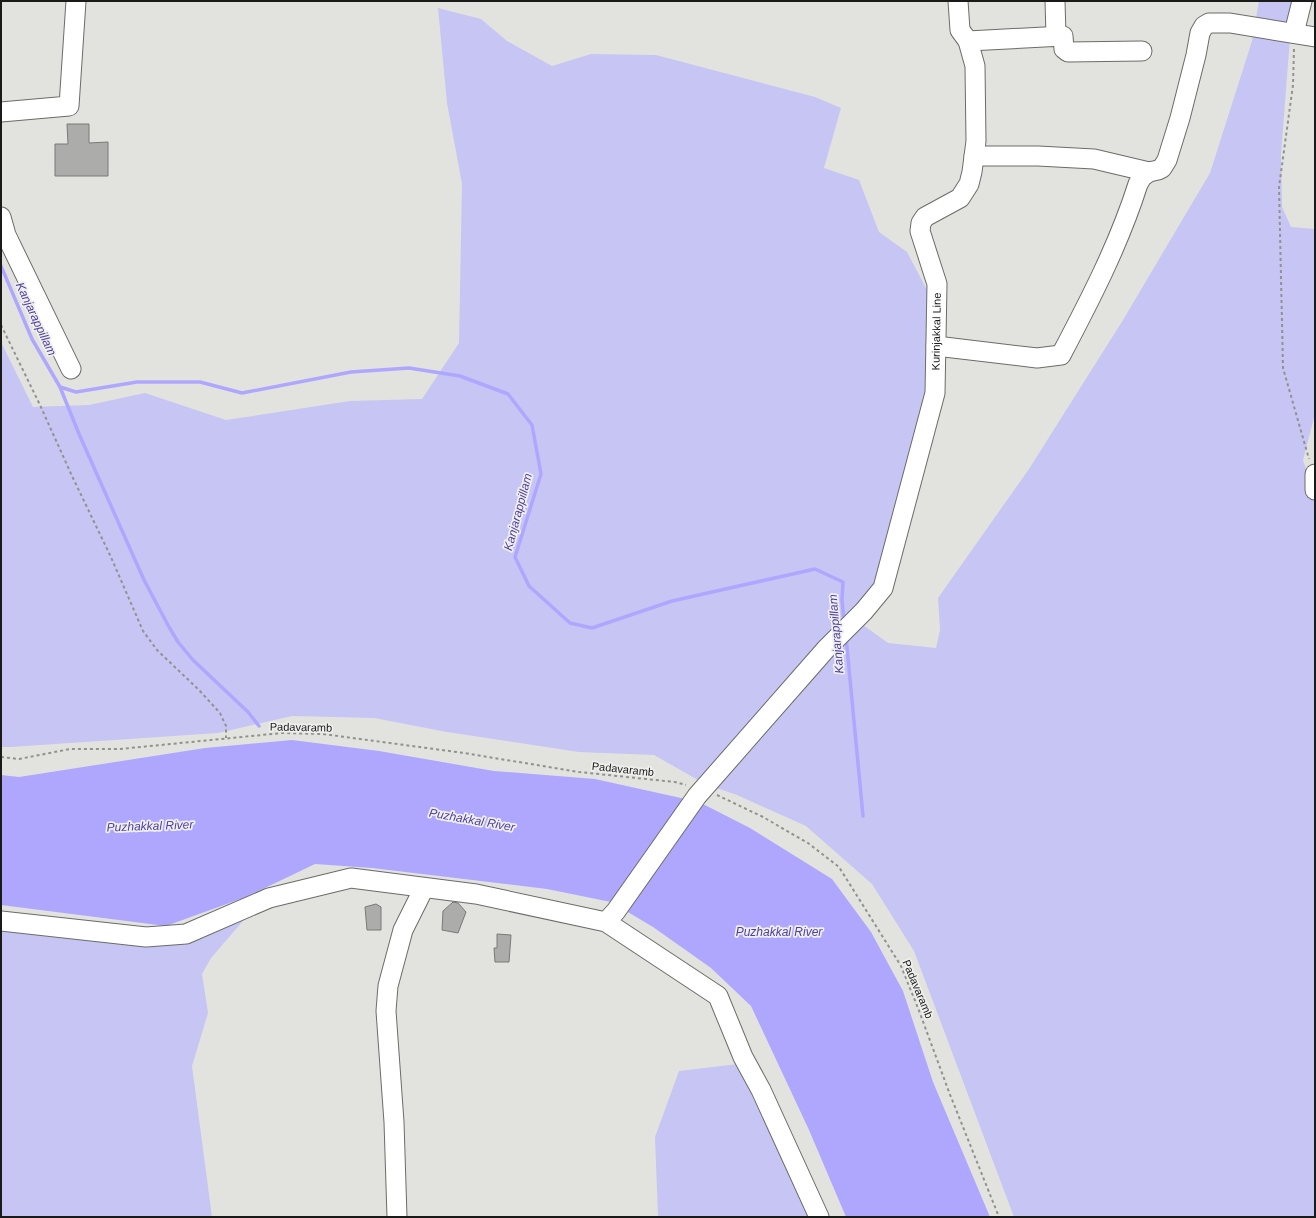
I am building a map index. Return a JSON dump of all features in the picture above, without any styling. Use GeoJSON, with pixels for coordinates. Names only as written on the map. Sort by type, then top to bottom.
{"type":"FeatureCollection","features":[{"type":"Feature","properties":{"kind":"street"},"geometry":{"type":"LineString","coordinates":[[1,112],[69,106],[76,1]]}},
{"type":"Feature","properties":{"kind":"street","name":"Kurinjakkal Line"},"geometry":{"type":"LineString","coordinates":[[611,916],[700,793],[883,588],[935,393],[937,284],[920,231],[921,223],[925,216],[960,198],[965,191],[969,184],[976,141],[975,66],[968,41],[960,30],[958,1]]}},
{"type":"Feature","properties":{"kind":"street"},"geometry":{"type":"LineString","coordinates":[[1055,1],[1056,36]]}},
{"type":"Feature","properties":{"kind":"street"},"geometry":{"type":"LineString","coordinates":[[1294,33],[1302,1]]}},
{"type":"Feature","properties":{"kind":"street"},"geometry":{"type":"LineString","coordinates":[[936,346],[1037,358],[1061,355],[1090,301],[1111,253],[1138,184],[1142,177],[1149,172],[1162,168],[1167,160],[1180,118],[1200,33],[1204,26],[1209,23],[1218,22],[1315,37]]}},
{"type":"Feature","properties":{"kind":"street"},"geometry":{"type":"LineString","coordinates":[[968,41],[1063,36],[1064,49],[1068,52],[1142,51]]}},
{"type":"Feature","properties":{"kind":"street"},"geometry":{"type":"LineString","coordinates":[[974,156],[1038,156],[1094,160],[1149,172]]}},
{"type":"Feature","properties":{"kind":"street"},"geometry":{"type":"LineString","coordinates":[[1,217],[6,235],[71,369]]}},
{"type":"Feature","properties":{"kind":"street"},"geometry":{"type":"LineString","coordinates":[[1,921],[146,937],[186,934],[269,898],[351,878],[476,894],[611,916],[718,996],[743,1057],[761,1090],[819,1217]]}},
{"type":"Feature","properties":{"kind":"street"},"geometry":{"type":"LineString","coordinates":[[397,1217],[394,1122],[386,1011],[388,986],[403,930],[424,888]]}},
{"type":"Feature","properties":{"kind":"path"},"geometry":{"type":"LineString","coordinates":[[1294,33],[1294,85],[1279,186],[1283,368],[1315,480]]}},
{"type":"Feature","properties":{"kind":"path"},"geometry":{"type":"LineString","coordinates":[[1,325],[107,549],[143,631],[157,650],[199,690],[220,713],[226,726],[226,738]]}},
{"type":"Feature","properties":{"kind":"path","name":"Padavaramb"},"geometry":{"type":"LineString","coordinates":[[1,757],[19,758],[70,749],[120,749],[282,732],[323,734],[464,753],[579,772],[675,782],[700,793],[724,797],[808,842],[839,867],[901,966],[918,1008],[948,1092],[999,1217]]}},
{"type":"Feature","properties":{"kind":"shaded area"},"geometry":{"type":"Polygon","coordinates":[[[1259,1],[1301,1],[1290,38],[1281,154],[1282,207],[1291,227],[1315,229],[1315,414],[1303,460],[1315,496],[1315,1217],[1014,1217],[914,951],[872,884],[806,826],[737,795],[705,784],[654,755],[579,752],[447,732],[374,718],[292,716],[218,733],[1,747],[1,342],[33,407],[89,405],[145,393],[226,420],[350,401],[422,399],[459,343],[462,184],[447,103],[438,8],[481,19],[507,41],[552,66],[591,54],[656,55],[815,97],[841,108],[824,168],[859,180],[879,232],[907,252],[927,290],[925,405],[878,589],[852,617],[888,643],[936,648],[940,630],[938,598],[1029,469],[1123,320],[1210,173],[1252,41],[1259,1]]]}},
{"type":"Feature","properties":{"kind":"shaded area"},"geometry":{"type":"Polygon","coordinates":[[[249,914],[211,958],[202,974],[208,1013],[192,1066],[212,1217],[1,1217],[1,929],[159,942],[249,914]]]}},
{"type":"Feature","properties":{"kind":"shaded area"},"geometry":{"type":"Polygon","coordinates":[[[738,1064],[810,1217],[658,1217],[655,1137],[679,1071],[738,1064]]]}},
{"type":"Feature","properties":{"kind":"water","name":"Puzhakkal River"},"geometry":{"type":"Polygon","coordinates":[[[292,740],[379,751],[494,771],[595,779],[699,802],[750,828],[832,879],[871,932],[903,991],[933,1082],[990,1217],[846,1217],[809,1130],[751,1006],[711,968],[653,927],[611,902],[547,889],[372,868],[315,864],[246,897],[166,926],[1,905],[1,775],[19,777],[205,748],[292,740]]]}},
{"type":"Feature","properties":{"kind":"building"},"geometry":{"type":"Polygon","coordinates":[[[67,124],[89,124],[89,143],[108,142],[108,176],[55,176],[55,144],[68,144],[67,124]]]}},
{"type":"Feature","properties":{"kind":"building"},"geometry":{"type":"Polygon","coordinates":[[[453,902],[458,903],[466,912],[458,933],[442,930],[443,911],[453,902]]]}},
{"type":"Feature","properties":{"kind":"building"},"geometry":{"type":"Polygon","coordinates":[[[376,904],[381,907],[381,930],[367,930],[365,907],[376,904]]]}},
{"type":"Feature","properties":{"kind":"building"},"geometry":{"type":"Polygon","coordinates":[[[497,934],[511,935],[509,962],[495,962],[494,948],[497,948],[497,934]]]}},
{"type":"Feature","properties":{"kind":"waterway","name":"Kanjarappillam"},"geometry":{"type":"LineString","coordinates":[[1,266],[32,339],[60,387],[76,392],[137,382],[200,382],[242,393],[351,372],[409,368],[460,376],[508,394],[532,425],[541,474],[515,557],[529,586],[570,623],[592,628],[672,601],[815,569],[843,582],[842,600],[844,621]]}},
{"type":"Feature","properties":{"kind":"waterway"},"geometry":{"type":"LineString","coordinates":[[60,387],[79,434],[144,580],[169,627],[178,642],[193,660],[248,712],[259,726]]}},
{"type":"Feature","properties":{"kind":"waterway","name":"Kanjarappillam"},"geometry":{"type":"LineString","coordinates":[[846,637],[863,816]]}}]}
